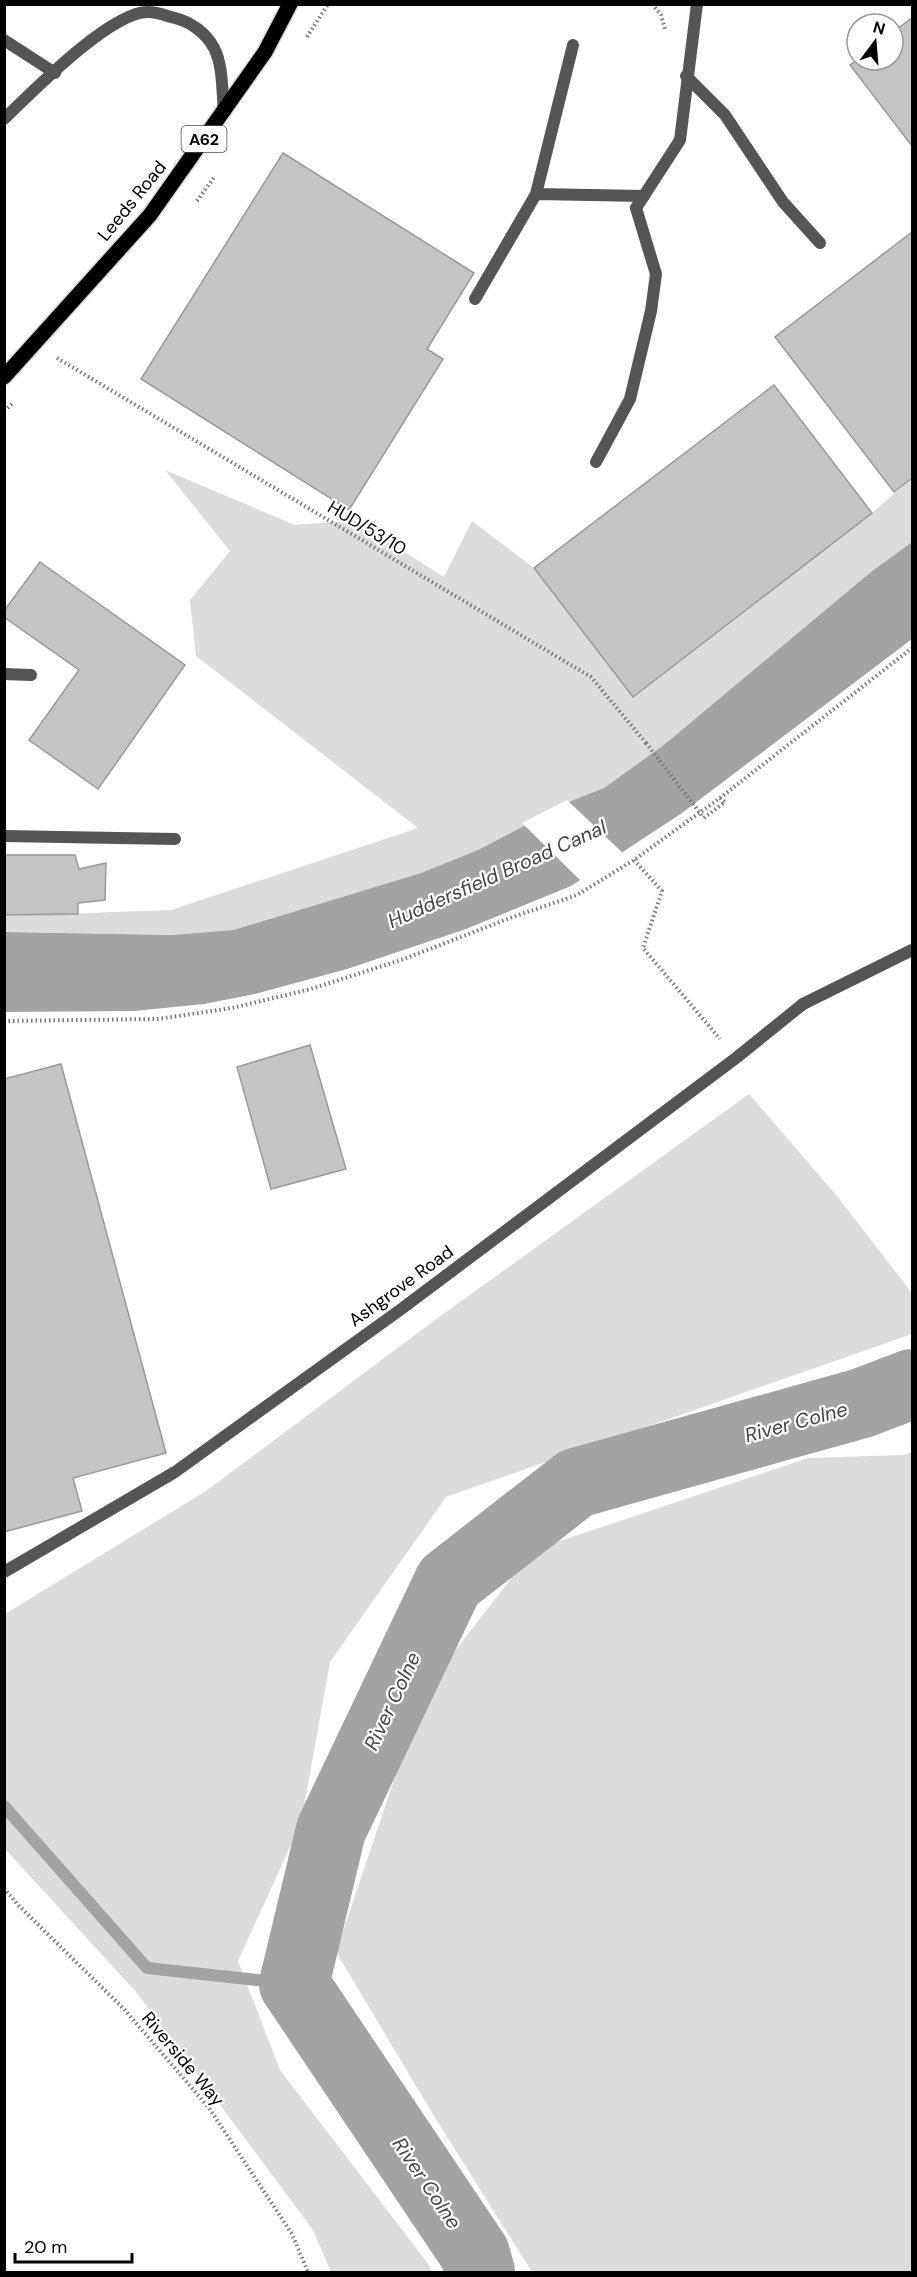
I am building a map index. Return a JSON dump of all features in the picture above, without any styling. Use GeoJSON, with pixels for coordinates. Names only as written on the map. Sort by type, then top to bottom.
{"type":"FeatureCollection","features":[{"type":"Feature","properties":{"kind":"main road","name":"Leeds Road"},"geometry":{"type":"LineString","coordinates":[[4,377],[150,215],[265,52],[290,4]]}},
{"type":"Feature","properties":{"kind":"street"},"geometry":{"type":"LineString","coordinates":[[596,462],[630,399],[654,293],[656,274],[636,208],[680,140],[686,76],[698,4]]}},
{"type":"Feature","properties":{"kind":"street"},"geometry":{"type":"LineString","coordinates":[[4,119],[98,33],[124,17],[148,11],[188,21],[204,34],[214,48],[224,111]]}},
{"type":"Feature","properties":{"kind":"street"},"geometry":{"type":"LineString","coordinates":[[4,40],[55,73]]}},
{"type":"Feature","properties":{"kind":"street"},"geometry":{"type":"LineString","coordinates":[[476,299],[536,194],[573,45]]}},
{"type":"Feature","properties":{"kind":"street"},"geometry":{"type":"LineString","coordinates":[[686,76],[725,115],[783,202],[820,243]]}},
{"type":"Feature","properties":{"kind":"street"},"geometry":{"type":"LineString","coordinates":[[536,194],[644,196]]}},
{"type":"Feature","properties":{"kind":"street"},"geometry":{"type":"LineString","coordinates":[[4,674],[31,675]]}},
{"type":"Feature","properties":{"kind":"street"},"geometry":{"type":"LineString","coordinates":[[4,836],[175,839]]}},
{"type":"Feature","properties":{"kind":"street","name":"Ashgrove Road"},"geometry":{"type":"LineString","coordinates":[[4,1572],[174,1472],[400,1310],[736,1058],[802,1004],[912,950]]}},
{"type":"Feature","properties":{"kind":"path"},"geometry":{"type":"LineString","coordinates":[[652,4],[661,15],[668,37]]}},
{"type":"Feature","properties":{"kind":"path","name":"HUD/53/10"},"geometry":{"type":"LineString","coordinates":[[56,357],[591,677],[704,818],[725,802],[720,798]]}},
{"type":"Feature","properties":{"kind":"path"},"geometry":{"type":"LineString","coordinates":[[4,1021],[158,1019],[232,1008],[312,989],[405,959],[510,918],[577,896],[633,860],[720,798],[912,648]]}},
{"type":"Feature","properties":{"kind":"path"},"geometry":{"type":"LineString","coordinates":[[633,860],[662,891],[643,948],[736,1058]]}},
{"type":"Feature","properties":{"kind":"path","name":"Riverside Way"},"geometry":{"type":"LineString","coordinates":[[4,1888],[124,2009],[209,2108],[292,2234],[308,2272]]}},
{"type":"Feature","properties":{"kind":"shaded area"},"geometry":{"type":"Polygon","coordinates":[[[165,470],[295,525],[354,520],[444,577],[472,521],[534,568],[633,697],[872,513],[912,478],[912,542],[872,571],[665,744],[604,788],[573,800],[478,850],[421,873],[233,930],[172,935],[5,932],[4,916],[171,910],[418,828],[196,656],[190,600],[230,551],[165,470]]]}},
{"type":"Feature","properties":{"kind":"shaded area"},"geometry":{"type":"Polygon","coordinates":[[[749,1094],[837,1196],[912,1293],[912,1334],[446,1497],[330,1662],[301,1823],[238,1961],[280,2070],[429,2265],[432,2272],[331,2272],[313,2230],[137,1993],[5,1849],[5,1614],[206,1491],[435,1320],[749,1094]]]}},
{"type":"Feature","properties":{"kind":"shaded area"},"geometry":{"type":"Polygon","coordinates":[[[912,1452],[912,2272],[532,2272],[434,2116],[336,1952],[424,1691],[533,1550],[808,1458],[903,1455],[912,1452]]]}},
{"type":"Feature","properties":{"kind":"water","name":"Huddersfield Broad Canal"},"geometry":{"type":"Polygon","coordinates":[[[912,542],[912,639],[682,813],[571,886],[466,929],[347,969],[255,994],[204,1004],[134,1011],[5,1012],[5,932],[172,935],[233,930],[421,873],[478,850],[573,800],[604,788],[665,744],[872,571],[912,542]]]}},
{"type":"Feature","properties":{"kind":"pier"},"geometry":{"type":"Polygon","coordinates":[[[567,800],[626,856],[583,883],[522,823],[567,800]]]}},
{"type":"Feature","properties":{"kind":"building"},"geometry":{"type":"Polygon","coordinates":[[[912,18],[912,146],[855,72],[905,72],[905,23],[912,18]]]}},
{"type":"Feature","properties":{"kind":"building"},"geometry":{"type":"Polygon","coordinates":[[[283,153],[474,273],[427,349],[443,359],[349,510],[141,379],[283,153]]]}},
{"type":"Feature","properties":{"kind":"building"},"geometry":{"type":"Polygon","coordinates":[[[912,232],[912,478],[894,492],[775,337],[912,232]]]}},
{"type":"Feature","properties":{"kind":"building"},"geometry":{"type":"Polygon","coordinates":[[[774,385],[872,513],[633,697],[534,568],[774,385]]]}},
{"type":"Feature","properties":{"kind":"building"},"geometry":{"type":"Polygon","coordinates":[[[40,562],[185,665],[98,789],[29,740],[79,670],[4,617],[4,611],[40,562]]]}},
{"type":"Feature","properties":{"kind":"building"},"geometry":{"type":"Polygon","coordinates":[[[4,855],[75,855],[79,869],[106,863],[105,900],[78,903],[78,914],[4,915],[4,855]]]}},
{"type":"Feature","properties":{"kind":"building"},"geometry":{"type":"Polygon","coordinates":[[[310,1045],[346,1169],[271,1189],[237,1067],[310,1045]]]}},
{"type":"Feature","properties":{"kind":"building"},"geometry":{"type":"Polygon","coordinates":[[[61,1064],[166,1453],[73,1478],[82,1511],[4,1532],[4,1079],[61,1064]]]}},
{"type":"Feature","properties":{"kind":"waterway","name":"River Colne"},"geometry":{"type":"LineString","coordinates":[[480,2272],[475,2254],[294,1984],[331,1830],[449,1582],[576,1483],[862,1403],[912,1384]]}},
{"type":"Feature","properties":{"kind":"waterway"},"geometry":{"type":"LineString","coordinates":[[4,1806],[147,1968],[294,1984]]}}]}
